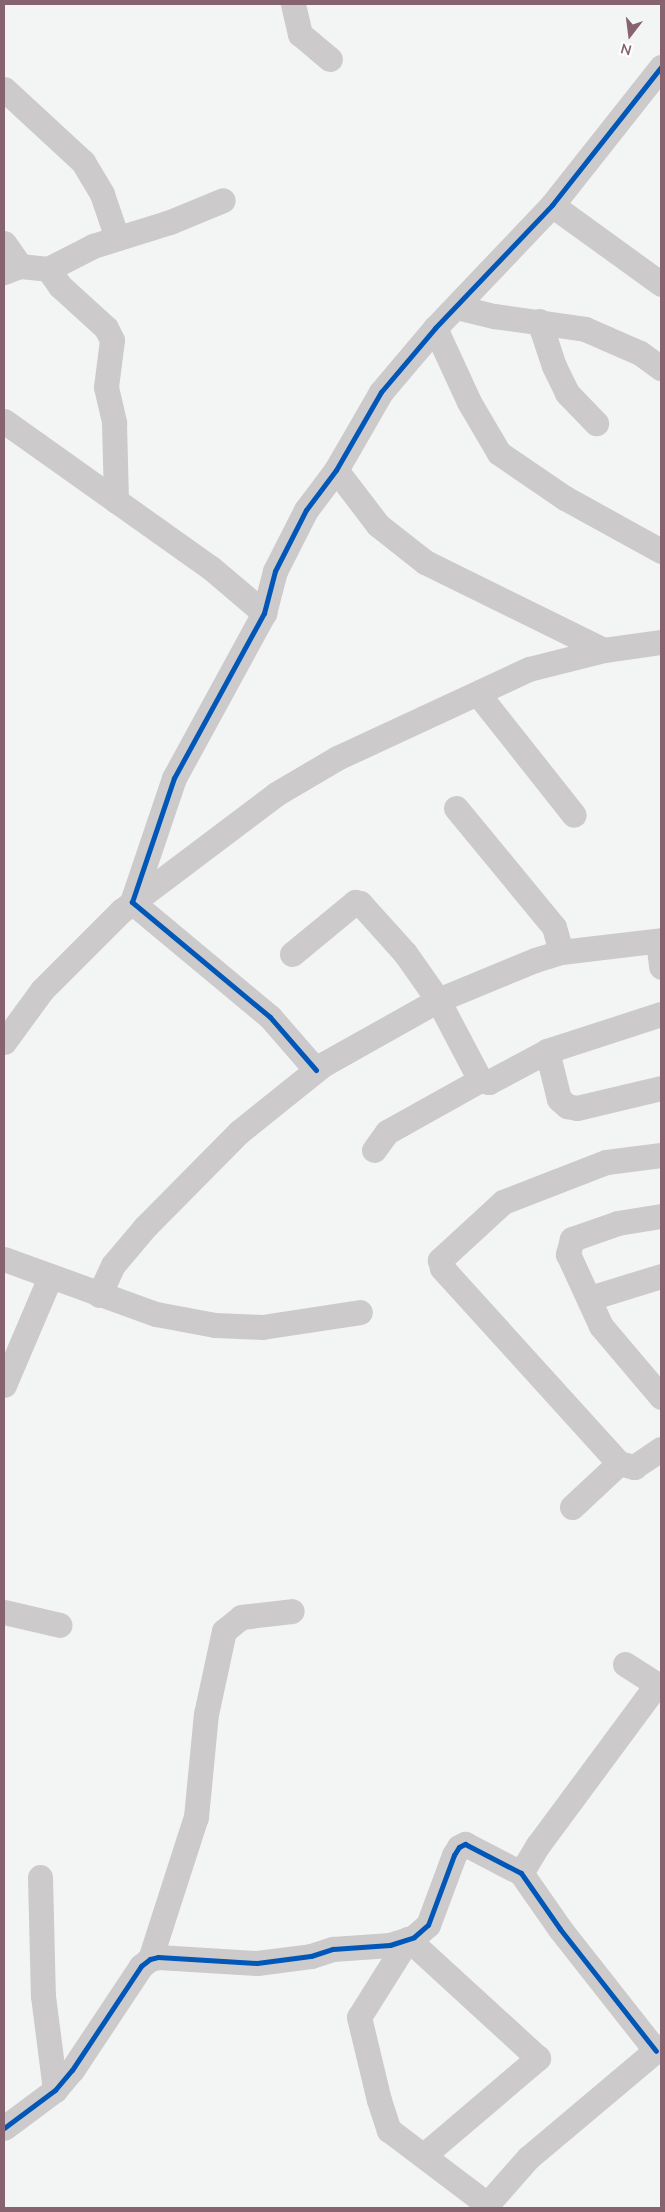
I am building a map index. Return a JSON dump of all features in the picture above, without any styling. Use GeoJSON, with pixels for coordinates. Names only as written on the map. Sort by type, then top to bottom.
{"type":"FeatureCollection","features":[{"type":"Feature","properties":{"kind":"street"},"geometry":{"type":"LineString","coordinates":[[290,5],[300,34],[330,59]]}},
{"type":"Feature","properties":{"kind":"street"},"geometry":{"type":"LineString","coordinates":[[132,902],[174,778],[264,614],[279,562],[306,510],[336,470],[381,392],[435,328],[552,205],[661,67]]}},
{"type":"Feature","properties":{"kind":"street"},"geometry":{"type":"LineString","coordinates":[[4,89],[83,162],[102,194],[117,238]]}},
{"type":"Feature","properties":{"kind":"street"},"geometry":{"type":"LineString","coordinates":[[4,243],[12,269],[48,269],[93,246],[170,222],[223,200]]}},
{"type":"Feature","properties":{"kind":"street"},"geometry":{"type":"LineString","coordinates":[[552,205],[661,284]]}},
{"type":"Feature","properties":{"kind":"street"},"geometry":{"type":"LineString","coordinates":[[48,269],[60,286],[106,328],[112,340],[106,387],[114,423],[116,501]]}},
{"type":"Feature","properties":{"kind":"street"},"geometry":{"type":"LineString","coordinates":[[457,307],[494,316],[540,321],[585,329],[640,353],[661,368]]}},
{"type":"Feature","properties":{"kind":"street"},"geometry":{"type":"LineString","coordinates":[[540,321],[554,366],[567,393],[596,423]]}},
{"type":"Feature","properties":{"kind":"street"},"geometry":{"type":"LineString","coordinates":[[435,328],[469,402],[499,453],[565,498],[661,551]]}},
{"type":"Feature","properties":{"kind":"street"},"geometry":{"type":"LineString","coordinates":[[4,421],[210,568],[264,614]]}},
{"type":"Feature","properties":{"kind":"street"},"geometry":{"type":"LineString","coordinates":[[336,470],[378,525],[424,562],[604,650]]}},
{"type":"Feature","properties":{"kind":"street"},"geometry":{"type":"LineString","coordinates":[[4,1042],[42,990],[132,902],[276,794],[337,758],[529,669],[604,650],[661,642]]}},
{"type":"Feature","properties":{"kind":"street"},"geometry":{"type":"LineString","coordinates":[[478,694],[574,814]]}},
{"type":"Feature","properties":{"kind":"street"},"geometry":{"type":"LineString","coordinates":[[456,808],[554,927],[561,952]]}},
{"type":"Feature","properties":{"kind":"street"},"geometry":{"type":"LineString","coordinates":[[132,902],[270,1017],[316,1070]]}},
{"type":"Feature","properties":{"kind":"street"},"geometry":{"type":"LineString","coordinates":[[292,954],[355,902],[360,902],[405,953],[438,1000],[480,1080]]}},
{"type":"Feature","properties":{"kind":"street"},"geometry":{"type":"LineString","coordinates":[[99,1295],[113,1265],[144,1227],[239,1132],[316,1070],[438,1000],[561,952],[660,940],[661,967]]}},
{"type":"Feature","properties":{"kind":"street"},"geometry":{"type":"LineString","coordinates":[[374,1150],[387,1132],[480,1080],[489,1082],[547,1051],[661,1014]]}},
{"type":"Feature","properties":{"kind":"street"},"geometry":{"type":"LineString","coordinates":[[547,1051],[559,1099],[567,1106],[577,1108],[661,1088]]}},
{"type":"Feature","properties":{"kind":"street"},"geometry":{"type":"LineString","coordinates":[[661,1155],[606,1162],[503,1202],[440,1260],[442,1268],[619,1463],[634,1467],[661,1449]]}},
{"type":"Feature","properties":{"kind":"street"},"geometry":{"type":"LineString","coordinates":[[661,1216],[618,1223],[572,1240],[568,1254],[590,1298],[601,1326],[661,1397]]}},
{"type":"Feature","properties":{"kind":"street"},"geometry":{"type":"LineString","coordinates":[[4,1259],[50,1278],[156,1314],[234,1327],[262,1326],[360,1312]]}},
{"type":"Feature","properties":{"kind":"street"},"geometry":{"type":"LineString","coordinates":[[590,1298],[661,1276]]}},
{"type":"Feature","properties":{"kind":"street"},"geometry":{"type":"LineString","coordinates":[[4,1386],[50,1278]]}},
{"type":"Feature","properties":{"kind":"street"},"geometry":{"type":"LineString","coordinates":[[572,1507],[619,1463]]}},
{"type":"Feature","properties":{"kind":"street"},"geometry":{"type":"LineString","coordinates":[[150,1959],[196,1817],[206,1714],[224,1631],[242,1617],[292,1611]]}},
{"type":"Feature","properties":{"kind":"street"},"geometry":{"type":"LineString","coordinates":[[4,1612],[60,1625]]}},
{"type":"Feature","properties":{"kind":"street"},"geometry":{"type":"LineString","coordinates":[[521,1873],[538,1845],[659,1685],[625,1664]]}},
{"type":"Feature","properties":{"kind":"street"},"geometry":{"type":"LineString","coordinates":[[4,2128],[55,2090],[141,1966],[150,1959],[158,1957],[257,1963],[311,1956],[333,1949],[390,1945],[408,1939],[428,1925],[459,1847],[466,1844],[474,1846],[521,1873],[560,1929],[658,2048],[528,2158],[485,2206],[424,2155],[389,2130],[359,2017],[408,1939]]}},
{"type":"Feature","properties":{"kind":"street"},"geometry":{"type":"LineString","coordinates":[[40,1877],[43,1996],[55,2090]]}},
{"type":"Feature","properties":{"kind":"street"},"geometry":{"type":"LineString","coordinates":[[408,1939],[538,2058],[424,2155]]}},
{"type":"Feature","properties":{"kind":"cycle path"},"geometry":{"type":"LineString","coordinates":[[316,1070],[270,1017],[132,902],[174,778],[264,613],[275,571],[306,510],[336,470],[381,392],[435,328],[552,205],[661,67]]}},
{"type":"Feature","properties":{"kind":"cycle path"},"geometry":{"type":"LineString","coordinates":[[4,2128],[55,2090],[72,2070],[141,1966],[150,1959],[158,1957],[257,1963],[311,1956],[333,1949],[390,1945],[414,1937],[428,1925],[454,1855],[459,1847],[465,1844],[521,1873],[560,1929],[656,2051]]}}]}
